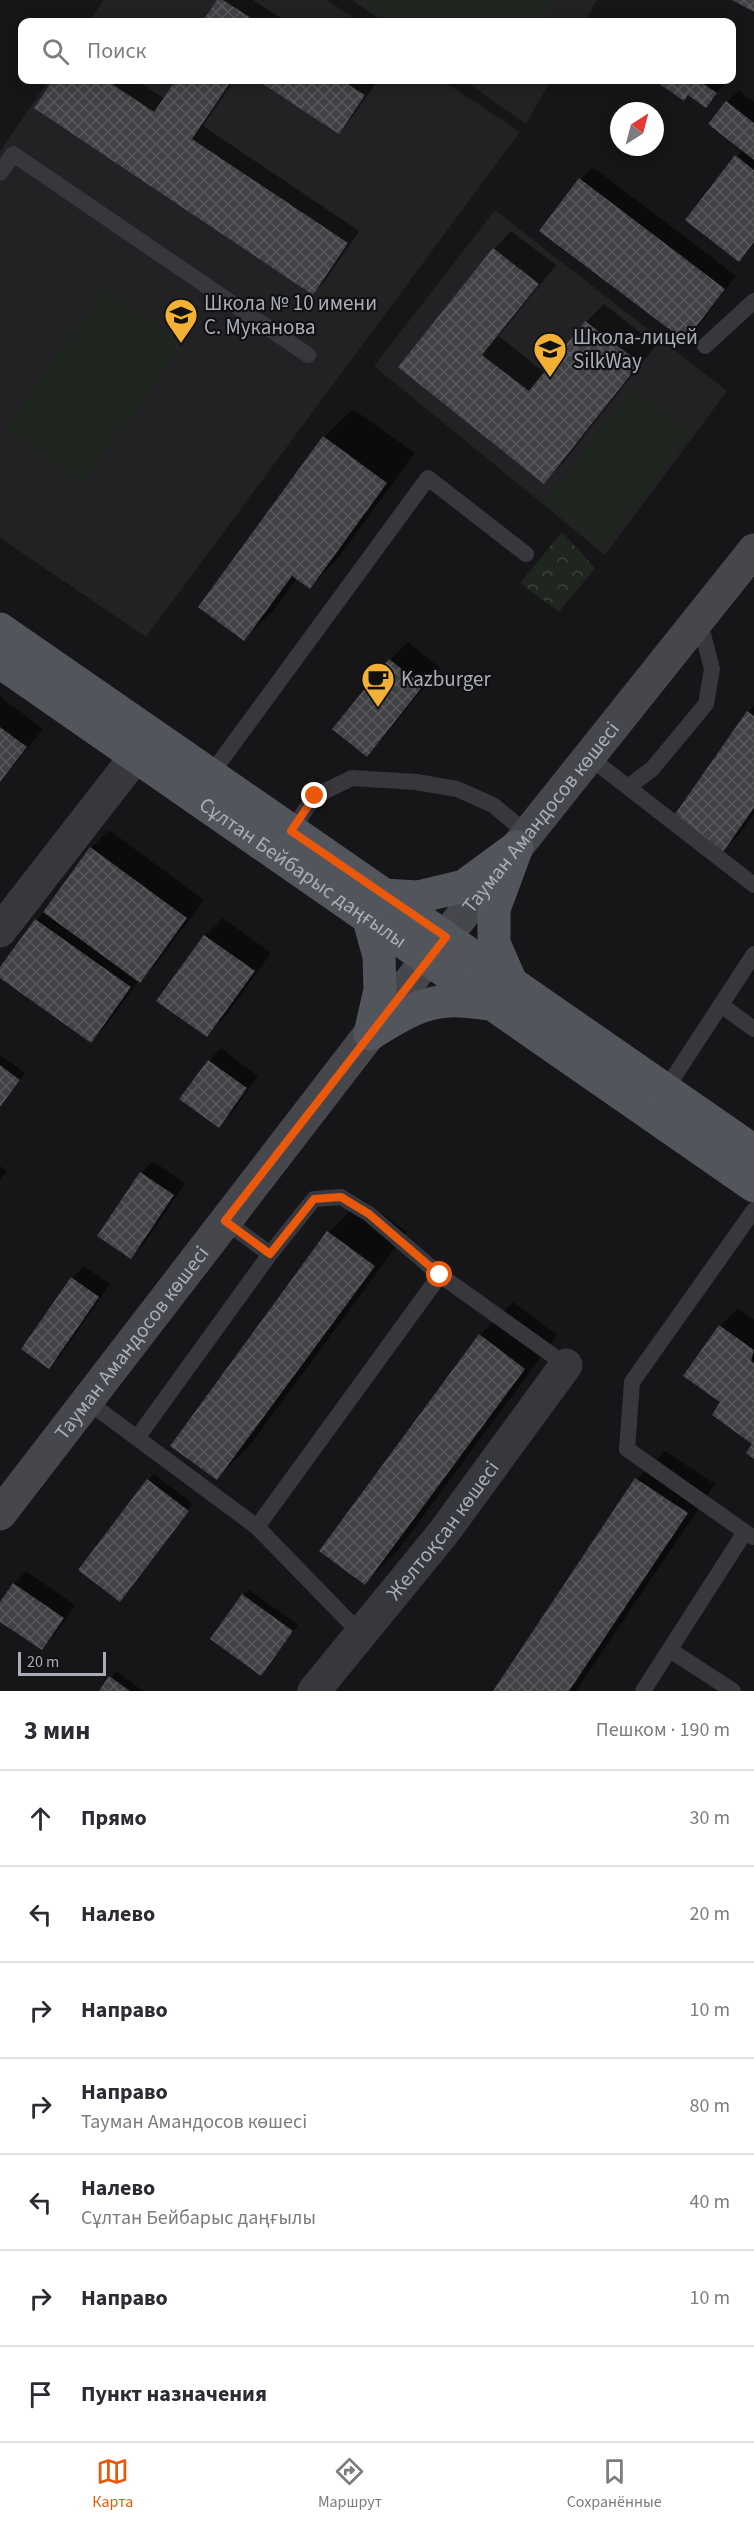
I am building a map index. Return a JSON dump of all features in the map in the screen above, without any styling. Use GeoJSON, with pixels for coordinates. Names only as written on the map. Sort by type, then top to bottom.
{"type":"FeatureCollection","features":[{"type":"Feature","properties":{"kind":"main road","name":"Тауман Амандосов көшесі"},"geometry":{"type":"LineString","coordinates":[[0,1514],[437,948],[754,550]]}},
{"type":"Feature","properties":{"kind":"main road","name":"Сұлтан Бейбарыс даңғылы"},"geometry":{"type":"LineString","coordinates":[[0,629],[291,831],[375,905]]}},
{"type":"Feature","properties":{"kind":"main road","name":"Сұлтан Бейбарыс даңғылы"},"geometry":{"type":"LineString","coordinates":[[0,662],[136,756],[375,905],[502,993],[754,1186]]}},
{"type":"Feature","properties":{"kind":"main road"},"geometry":{"type":"LineString","coordinates":[[370,1034],[380,990],[375,905],[464,886],[523,840]]}},
{"type":"Feature","properties":{"kind":"main road"},"geometry":{"type":"LineString","coordinates":[[370,1034],[414,1008],[436,1002],[502,993],[494,943],[494,909],[523,840]]}},
{"type":"Feature","properties":{"kind":"main road","name":"Сұлтан Бейбарыс даңғылы"},"geometry":{"type":"LineString","coordinates":[[502,993],[666,1089],[754,1151]]}},
{"type":"Feature","properties":{"kind":"street"},"geometry":{"type":"LineString","coordinates":[[0,931],[136,756]]}},
{"type":"Feature","properties":{"kind":"street","name":"Желтоқсан көшесі"},"geometry":{"type":"LineString","coordinates":[[314,1691],[444,1532],[566,1365]]}},
{"type":"Feature","properties":{"kind":"lane"},"geometry":{"type":"LineString","coordinates":[[0,173],[13,154],[308,355]]}},
{"type":"Feature","properties":{"kind":"lane"},"geometry":{"type":"LineString","coordinates":[[705,346],[754,301]]}},
{"type":"Feature","properties":{"kind":"lane"},"geometry":{"type":"LineString","coordinates":[[211,774],[428,478],[526,554]]}},
{"type":"Feature","properties":{"kind":"lane"},"geometry":{"type":"LineString","coordinates":[[628,787],[652,769],[706,704],[712,669],[699,619]]}},
{"type":"Feature","properties":{"kind":"lane"},"geometry":{"type":"LineString","coordinates":[[589,757],[754,885]]}},
{"type":"Feature","properties":{"kind":"lane"},"geometry":{"type":"LineString","coordinates":[[291,831],[315,796],[352,778],[416,782],[457,789],[493,805],[523,840]]}},
{"type":"Feature","properties":{"kind":"lane"},"geometry":{"type":"LineString","coordinates":[[666,1089],[754,954]]}},
{"type":"Feature","properties":{"kind":"lane"},"geometry":{"type":"LineString","coordinates":[[721,1005],[754,1029]]}},
{"type":"Feature","properties":{"kind":"lane"},"geometry":{"type":"LineString","coordinates":[[137,1438],[270,1254],[314,1199],[341,1197],[369,1214],[440,1275],[566,1365]]}},
{"type":"Feature","properties":{"kind":"lane"},"geometry":{"type":"LineString","coordinates":[[643,1691],[750,1535],[627,1449],[632,1382],[754,1210]]}},
{"type":"Feature","properties":{"kind":"lane"},"geometry":{"type":"LineString","coordinates":[[225,1221],[270,1254]]}},
{"type":"Feature","properties":{"kind":"lane"},"geometry":{"type":"LineString","coordinates":[[257,1527],[440,1275]]}},
{"type":"Feature","properties":{"kind":"lane"},"geometry":{"type":"LineString","coordinates":[[87,1401],[257,1527],[360,1633]]}},
{"type":"Feature","properties":{"kind":"lane"},"geometry":{"type":"LineString","coordinates":[[670,1650],[733,1691]]}},
{"type":"Feature","properties":{"kind":"shaded area"},"geometry":{"type":"Polygon","coordinates":[[[104,0],[327,0],[353,18],[91,18],[104,0]]]}},
{"type":"Feature","properties":{"kind":"shaded area"},"geometry":{"type":"Polygon","coordinates":[[[352,0],[597,0],[586,18],[378,18],[352,0]]]}},
{"type":"Feature","properties":{"kind":"shaded area","name":"Школа № 10 имени С. Муканова"},"geometry":{"type":"Polygon","coordinates":[[[46,84],[448,84],[520,132],[146,637],[0,538],[0,151],[46,84]]]}},
{"type":"Feature","properties":{"kind":"shaded area"},"geometry":{"type":"Polygon","coordinates":[[[470,84],[549,84],[526,124],[470,84]]]}},
{"type":"Feature","properties":{"kind":"shaded area","name":"Школа-лицей SilkWay"},"geometry":{"type":"Polygon","coordinates":[[[495,210],[727,391],[605,555],[374,366],[495,210]]]}},
{"type":"Feature","properties":{"kind":"green space"},"geometry":{"type":"Polygon","coordinates":[[[359,0],[557,0],[544,18],[384,18],[359,0]]]}},
{"type":"Feature","properties":{"kind":"green space"},"geometry":{"type":"Polygon","coordinates":[[[105,288],[183,343],[84,483],[6,429],[105,288]]]}},
{"type":"Feature","properties":{"kind":"green space"},"geometry":{"type":"Polygon","coordinates":[[[633,387],[692,432],[604,548],[545,503],[633,387]]]}},
{"type":"Feature","properties":{"kind":"green space"},"geometry":{"type":"Polygon","coordinates":[[[562,532],[595,568],[559,612],[520,583],[562,532]]]}},
{"type":"Feature","properties":{"kind":"building"},"geometry":{"type":"Polygon","coordinates":[[[217,0],[223,0],[251,18],[205,18],[217,0]]]}},
{"type":"Feature","properties":{"kind":"building"},"geometry":{"type":"Polygon","coordinates":[[[732,0],[754,0],[754,12],[732,0]]]}},
{"type":"Feature","properties":{"kind":"building"},"geometry":{"type":"Polygon","coordinates":[[[50,84],[112,84],[154,112],[173,84],[229,84],[192,139],[348,243],[313,295],[34,108],[50,84]]]}},
{"type":"Feature","properties":{"kind":"building"},"geometry":{"type":"Polygon","coordinates":[[[263,84],[347,84],[365,95],[339,134],[263,84]]]}},
{"type":"Feature","properties":{"kind":"building"},"geometry":{"type":"Polygon","coordinates":[[[660,84],[704,84],[717,93],[706,108],[688,95],[684,101],[660,84]]]}},
{"type":"Feature","properties":{"kind":"building"},"geometry":{"type":"Polygon","coordinates":[[[726,101],[754,123],[754,160],[708,124],[726,101]]]}},
{"type":"Feature","properties":{"kind":"building"},"geometry":{"type":"Polygon","coordinates":[[[735,155],[754,170],[754,242],[739,262],[685,220],[735,155]]]}},
{"type":"Feature","properties":{"kind":"building"},"geometry":{"type":"Polygon","coordinates":[[[579,178],[725,289],[685,341],[539,231],[579,178]]]}},
{"type":"Feature","properties":{"kind":"building","name":"Школа-лицей SilkWay"},"geometry":{"type":"Polygon","coordinates":[[[493,248],[539,284],[482,355],[529,391],[585,321],[640,363],[544,484],[398,367],[493,248]]]}},
{"type":"Feature","properties":{"kind":"building"},"geometry":{"type":"Polygon","coordinates":[[[323,436],[387,483],[310,589],[292,576],[244,641],[198,607],[323,436]]]}},
{"type":"Feature","properties":{"kind":"building","name":"Kazburger"},"geometry":{"type":"Polygon","coordinates":[[[389,659],[423,686],[367,757],[332,729],[389,659]]]}},
{"type":"Feature","properties":{"kind":"building"},"geometry":{"type":"Polygon","coordinates":[[[747,711],[754,716],[754,808],[723,852],[673,817],[747,711]]]}},
{"type":"Feature","properties":{"kind":"building"},"geometry":{"type":"Polygon","coordinates":[[[0,727],[27,747],[0,782],[0,727]]]}},
{"type":"Feature","properties":{"kind":"building"},"geometry":{"type":"Polygon","coordinates":[[[90,847],[187,918],[140,983],[43,912],[90,847]]]}},
{"type":"Feature","properties":{"kind":"building"},"geometry":{"type":"Polygon","coordinates":[[[35,919],[131,987],[91,1043],[0,978],[0,967],[35,919]]]}},
{"type":"Feature","properties":{"kind":"building"},"geometry":{"type":"Polygon","coordinates":[[[204,935],[255,971],[207,1037],[156,1001],[204,935]]]}},
{"type":"Feature","properties":{"kind":"building"},"geometry":{"type":"Polygon","coordinates":[[[208,1060],[247,1088],[219,1128],[179,1099],[208,1060]]]}},
{"type":"Feature","properties":{"kind":"building"},"geometry":{"type":"Polygon","coordinates":[[[0,1065],[20,1080],[0,1107],[0,1065]]]}},
{"type":"Feature","properties":{"kind":"building"},"geometry":{"type":"Polygon","coordinates":[[[140,1172],[174,1195],[131,1259],[97,1236],[140,1172]]]}},
{"type":"Feature","properties":{"kind":"building"},"geometry":{"type":"Polygon","coordinates":[[[327,1231],[375,1266],[217,1480],[170,1446],[327,1231]]]}},
{"type":"Feature","properties":{"kind":"building"},"geometry":{"type":"Polygon","coordinates":[[[71,1277],[99,1297],[49,1369],[21,1349],[71,1277]]]}},
{"type":"Feature","properties":{"kind":"building"},"geometry":{"type":"Polygon","coordinates":[[[719,1325],[754,1350],[751,1361],[754,1363],[754,1459],[746,1453],[752,1444],[712,1415],[720,1402],[683,1376],[719,1325]]]}},
{"type":"Feature","properties":{"kind":"building"},"geometry":{"type":"Polygon","coordinates":[[[479,1334],[525,1369],[365,1585],[319,1551],[479,1334]]]}},
{"type":"Feature","properties":{"kind":"building"},"geometry":{"type":"Polygon","coordinates":[[[635,1478],[688,1513],[569,1691],[493,1691],[635,1478]]]}},
{"type":"Feature","properties":{"kind":"building"},"geometry":{"type":"Polygon","coordinates":[[[147,1479],[189,1511],[120,1602],[78,1570],[147,1479]]]}},
{"type":"Feature","properties":{"kind":"building"},"geometry":{"type":"Polygon","coordinates":[[[13,1583],[64,1618],[42,1650],[0,1622],[0,1602],[13,1583]]]}},
{"type":"Feature","properties":{"kind":"building"},"geometry":{"type":"Polygon","coordinates":[[[242,1594],[293,1631],[261,1676],[210,1639],[242,1594]]]}},
{"type":"Feature","properties":{"kind":"building"},"geometry":{"type":"Polygon","coordinates":[[[109,1676],[130,1691],[99,1691],[109,1676]]]}},
{"type":"Feature","properties":{"kind":"place","name":"Школа № 10 имени С. Муканова"},"geometry":{"type":"Point","coordinates":[181,344]}},
{"type":"Feature","properties":{"kind":"place","name":"Школа-лицей SilkWay"},"geometry":{"type":"Point","coordinates":[550,378]}},
{"type":"Feature","properties":{"kind":"place","name":"Kazburger"},"geometry":{"type":"Point","coordinates":[378,708]}},
{"type":"Feature","properties":{"kind":"route"},"geometry":{"type":"LineString","coordinates":[[315,796],[291,831],[446,937],[225,1221],[270,1254],[314,1199],[341,1197],[369,1214],[440,1275]]}}]}
